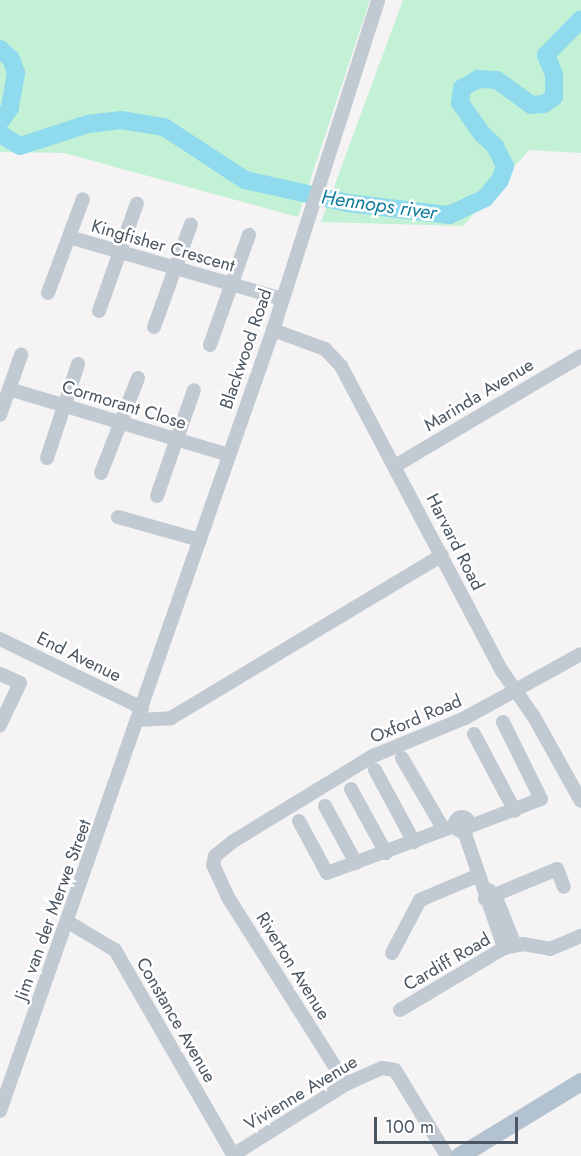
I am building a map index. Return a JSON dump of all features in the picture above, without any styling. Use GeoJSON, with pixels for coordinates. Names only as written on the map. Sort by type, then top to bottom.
{"type":"FeatureCollection","features":[{"type":"Feature","properties":{"kind":"main road"},"geometry":{"type":"LineString","coordinates":[[460,1156],[581,1082]]}},
{"type":"Feature","properties":{"kind":"main road"},"geometry":{"type":"LineString","coordinates":[[482,1156],[581,1095]]}},
{"type":"Feature","properties":{"kind":"street","name":"Blackwood Road"},"geometry":{"type":"LineString","coordinates":[[140,714],[273,330],[378,0]]}},
{"type":"Feature","properties":{"kind":"street"},"geometry":{"type":"LineString","coordinates":[[48,293],[83,199]]}},
{"type":"Feature","properties":{"kind":"street"},"geometry":{"type":"LineString","coordinates":[[99,311],[122,252],[137,203]]}},
{"type":"Feature","properties":{"kind":"street"},"geometry":{"type":"LineString","coordinates":[[154,327],[191,224]]}},
{"type":"Feature","properties":{"kind":"street"},"geometry":{"type":"LineString","coordinates":[[210,345],[249,235]]}},
{"type":"Feature","properties":{"kind":"street","name":"Kingfisher Crescent"},"geometry":{"type":"LineString","coordinates":[[69,237],[282,298]]}},
{"type":"Feature","properties":{"kind":"street","name":"Harvard Road"},"geometry":{"type":"LineString","coordinates":[[273,330],[318,346],[334,356],[516,693],[581,801]]}},
{"type":"Feature","properties":{"kind":"street"},"geometry":{"type":"LineString","coordinates":[[0,415],[21,355]]}},
{"type":"Feature","properties":{"kind":"street","name":"Marinda Avenue"},"geometry":{"type":"LineString","coordinates":[[395,466],[581,356]]}},
{"type":"Feature","properties":{"kind":"street"},"geometry":{"type":"LineString","coordinates":[[47,458],[78,364]]}},
{"type":"Feature","properties":{"kind":"street"},"geometry":{"type":"LineString","coordinates":[[101,473],[138,378]]}},
{"type":"Feature","properties":{"kind":"street","name":"Cormorant Close"},"geometry":{"type":"LineString","coordinates":[[9,389],[229,455]]}},
{"type":"Feature","properties":{"kind":"street"},"geometry":{"type":"LineString","coordinates":[[157,496],[194,390]]}},
{"type":"Feature","properties":{"kind":"street"},"geometry":{"type":"LineString","coordinates":[[118,518],[200,540]]}},
{"type":"Feature","properties":{"kind":"street"},"geometry":{"type":"LineString","coordinates":[[140,714],[171,717],[442,555]]}},
{"type":"Feature","properties":{"kind":"street","name":"End Avenue"},"geometry":{"type":"LineString","coordinates":[[0,639],[140,714]]}},
{"type":"Feature","properties":{"kind":"street","name":"Oxford Road"},"geometry":{"type":"LineString","coordinates":[[213,865],[215,856],[232,842],[381,752],[516,693],[581,654]]}},
{"type":"Feature","properties":{"kind":"street"},"geometry":{"type":"LineString","coordinates":[[0,674],[20,683],[4,707],[0,725]]}},
{"type":"Feature","properties":{"kind":"street","name":"Jim van der Merwe Street"},"geometry":{"type":"LineString","coordinates":[[0,1111],[140,714]]}},
{"type":"Feature","properties":{"kind":"street"},"geometry":{"type":"LineString","coordinates":[[298,821],[327,873],[536,803],[541,796],[503,722]]}},
{"type":"Feature","properties":{"kind":"street"},"geometry":{"type":"LineString","coordinates":[[474,734],[515,811]]}},
{"type":"Feature","properties":{"kind":"street"},"geometry":{"type":"LineString","coordinates":[[402,758],[458,829],[510,947]]}},
{"type":"Feature","properties":{"kind":"street"},"geometry":{"type":"LineString","coordinates":[[375,770],[414,842]]}},
{"type":"Feature","properties":{"kind":"street"},"geometry":{"type":"LineString","coordinates":[[351,789],[386,853]]}},
{"type":"Feature","properties":{"kind":"street"},"geometry":{"type":"LineString","coordinates":[[325,806],[356,864]]}},
{"type":"Feature","properties":{"kind":"street"},"geometry":{"type":"LineString","coordinates":[[392,953],[420,900],[486,889],[555,863],[564,887]]}},
{"type":"Feature","properties":{"kind":"street","name":"Riverton Avenue"},"geometry":{"type":"LineString","coordinates":[[213,865],[228,897],[346,1084]]}},
{"type":"Feature","properties":{"kind":"street","name":"Constance Avenue"},"geometry":{"type":"LineString","coordinates":[[68,922],[115,950],[234,1155]]}},
{"type":"Feature","properties":{"kind":"street","name":"Cardiff Road"},"geometry":{"type":"LineString","coordinates":[[400,1010],[510,947],[550,949],[581,936]]}},
{"type":"Feature","properties":{"kind":"street","name":"Vivienne Avenue"},"geometry":{"type":"LineString","coordinates":[[234,1155],[346,1084],[375,1070],[389,1069],[395,1070],[402,1080],[447,1156]]}},
{"type":"Feature","properties":{"kind":"green space"},"geometry":{"type":"Polygon","coordinates":[[[0,0],[370,0],[298,217],[64,153],[0,152],[0,0]]]}},
{"type":"Feature","properties":{"kind":"green space"},"geometry":{"type":"Polygon","coordinates":[[[403,0],[581,0],[581,153],[529,150],[463,226],[321,222],[403,0]]]}},
{"type":"Feature","properties":{"kind":"waterway","name":"Hennops river"},"geometry":{"type":"LineString","coordinates":[[0,134],[20,146],[88,124],[121,120],[164,127],[245,180],[348,203],[449,215],[485,198],[500,180],[505,166],[495,146],[482,134],[460,103],[462,88],[478,79],[497,80],[531,105],[544,104],[554,97],[554,74],[546,55],[581,19]]}},
{"type":"Feature","properties":{"kind":"waterway","name":"Hennops river"},"geometry":{"type":"LineString","coordinates":[[0,49],[11,59],[16,73],[10,108],[0,122]]}}]}
